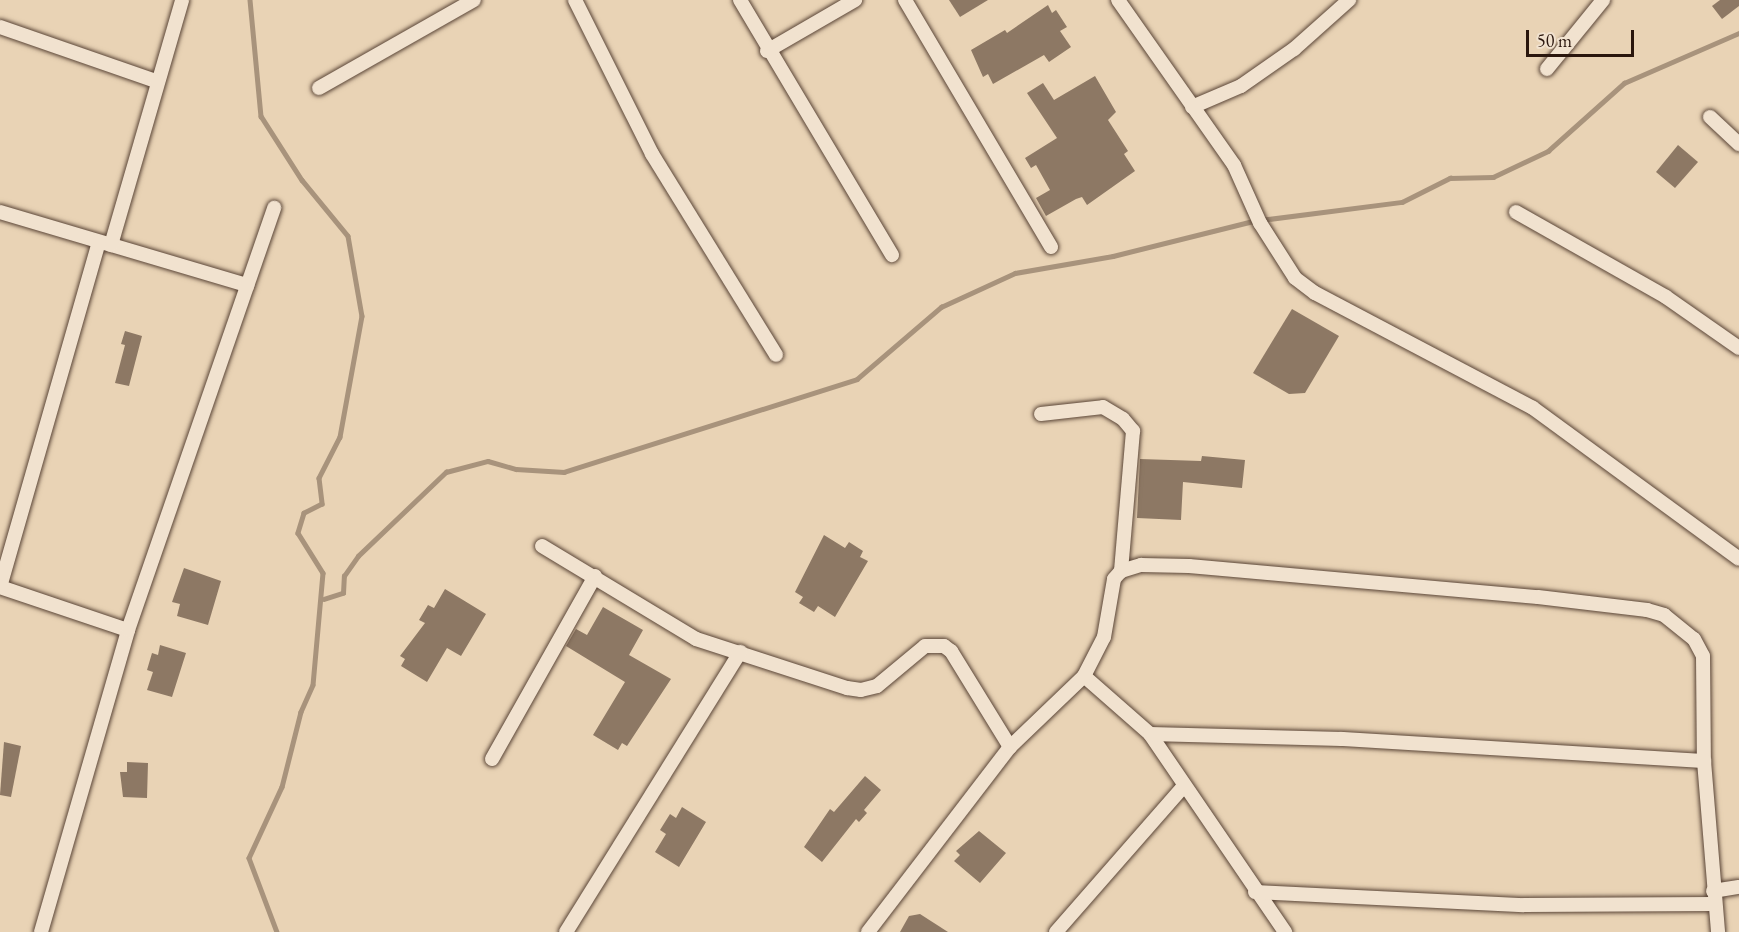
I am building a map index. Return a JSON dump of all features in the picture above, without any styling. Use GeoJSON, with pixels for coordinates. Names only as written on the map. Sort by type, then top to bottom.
{"type":"FeatureCollection","features":[{"type":"Feature","properties":{"kind":"street"},"geometry":{"type":"LineString","coordinates":[[128,630],[0,587],[182,0]]}},
{"type":"Feature","properties":{"kind":"street"},"geometry":{"type":"LineString","coordinates":[[319,88],[474,0]]}},
{"type":"Feature","properties":{"kind":"street"},"geometry":{"type":"LineString","coordinates":[[575,0],[652,154],[776,355]]}},
{"type":"Feature","properties":{"kind":"street"},"geometry":{"type":"LineString","coordinates":[[740,0],[767,51],[892,255]]}},
{"type":"Feature","properties":{"kind":"street"},"geometry":{"type":"LineString","coordinates":[[767,51],[855,0]]}},
{"type":"Feature","properties":{"kind":"street"},"geometry":{"type":"LineString","coordinates":[[905,0],[1050,247]]}},
{"type":"Feature","properties":{"kind":"street"},"geometry":{"type":"LineString","coordinates":[[1118,0],[1234,165],[1258,219],[1296,278],[1316,293],[1533,408],[1739,559]]}},
{"type":"Feature","properties":{"kind":"street"},"geometry":{"type":"LineString","coordinates":[[1192,107],[1241,86],[1294,49],[1348,0]]}},
{"type":"Feature","properties":{"kind":"street"},"geometry":{"type":"LineString","coordinates":[[1547,69],[1604,0]]}},
{"type":"Feature","properties":{"kind":"street"},"geometry":{"type":"LineString","coordinates":[[0,27],[156,81]]}},
{"type":"Feature","properties":{"kind":"street"},"geometry":{"type":"LineString","coordinates":[[1710,117],[1739,144]]}},
{"type":"Feature","properties":{"kind":"street"},"geometry":{"type":"LineString","coordinates":[[41,932],[128,630],[274,208]]}},
{"type":"Feature","properties":{"kind":"street"},"geometry":{"type":"LineString","coordinates":[[0,212],[247,285]]}},
{"type":"Feature","properties":{"kind":"street"},"geometry":{"type":"LineString","coordinates":[[1516,212],[1666,297],[1739,348]]}},
{"type":"Feature","properties":{"kind":"street"},"geometry":{"type":"LineString","coordinates":[[868,932],[1010,747],[1084,676],[1104,637],[1109,593],[1121,571],[1133,431],[1123,418],[1103,407],[1041,414]]}},
{"type":"Feature","properties":{"kind":"street"},"geometry":{"type":"LineString","coordinates":[[542,546],[696,639],[861,690],[877,686],[925,646],[944,646],[951,651],[1010,747]]}},
{"type":"Feature","properties":{"kind":"street"},"geometry":{"type":"LineString","coordinates":[[1121,571],[1140,565],[1189,566],[1647,610],[1680,625],[1703,656],[1704,761],[1713,898],[1718,932]]}},
{"type":"Feature","properties":{"kind":"street"},"geometry":{"type":"LineString","coordinates":[[492,759],[595,576]]}},
{"type":"Feature","properties":{"kind":"street"},"geometry":{"type":"LineString","coordinates":[[566,932],[740,652]]}},
{"type":"Feature","properties":{"kind":"street"},"geometry":{"type":"LineString","coordinates":[[1084,676],[1150,734],[1183,788],[1285,932]]}},
{"type":"Feature","properties":{"kind":"street"},"geometry":{"type":"LineString","coordinates":[[1150,734],[1342,739],[1704,761]]}},
{"type":"Feature","properties":{"kind":"street"},"geometry":{"type":"LineString","coordinates":[[1056,932],[1183,788]]}},
{"type":"Feature","properties":{"kind":"street"},"geometry":{"type":"LineString","coordinates":[[1255,892],[1524,905],[1713,898],[1739,887]]}},
{"type":"Feature","properties":{"kind":"building"},"geometry":{"type":"Polygon","coordinates":[[[949,0],[988,0],[960,17],[949,0]]]}},
{"type":"Feature","properties":{"kind":"building"},"geometry":{"type":"Polygon","coordinates":[[[1720,0],[1739,0],[1739,6],[1722,19],[1712,6],[1720,0]]]}},
{"type":"Feature","properties":{"kind":"building"},"geometry":{"type":"Polygon","coordinates":[[[1048,5],[1052,13],[1056,10],[1067,27],[1060,31],[1071,47],[1049,62],[1044,55],[993,84],[988,74],[983,77],[971,50],[1005,30],[1007,33],[1048,5]]]}},
{"type":"Feature","properties":{"kind":"building"},"geometry":{"type":"Polygon","coordinates":[[[1095,76],[1116,112],[1108,120],[1128,151],[1124,154],[1135,171],[1087,205],[1082,197],[1046,216],[1036,198],[1050,190],[1036,165],[1031,168],[1025,158],[1057,138],[1027,93],[1043,83],[1054,100],[1095,76]]]}},
{"type":"Feature","properties":{"kind":"building"},"geometry":{"type":"Polygon","coordinates":[[[1678,145],[1698,162],[1675,188],[1656,172],[1678,145]]]}},
{"type":"Feature","properties":{"kind":"building"},"geometry":{"type":"Polygon","coordinates":[[[1292,309],[1339,336],[1305,393],[1289,394],[1253,373],[1292,309]]]}},
{"type":"Feature","properties":{"kind":"building"},"geometry":{"type":"Polygon","coordinates":[[[125,331],[142,336],[129,386],[115,383],[125,345],[121,344],[125,331]]]}},
{"type":"Feature","properties":{"kind":"building"},"geometry":{"type":"Polygon","coordinates":[[[1202,456],[1245,460],[1242,488],[1183,482],[1181,520],[1137,518],[1140,459],[1201,461],[1202,456]]]}},
{"type":"Feature","properties":{"kind":"building"},"geometry":{"type":"Polygon","coordinates":[[[824,535],[845,548],[849,542],[863,551],[860,557],[868,561],[835,617],[818,606],[814,612],[799,603],[803,597],[795,592],[824,535]]]}},
{"type":"Feature","properties":{"kind":"building"},"geometry":{"type":"Polygon","coordinates":[[[184,568],[221,581],[208,625],[177,616],[180,604],[172,602],[184,568]]]}},
{"type":"Feature","properties":{"kind":"building"},"geometry":{"type":"Polygon","coordinates":[[[445,589],[486,614],[461,656],[447,648],[427,682],[401,666],[405,659],[400,656],[425,623],[419,620],[428,605],[434,608],[445,589]]]}},
{"type":"Feature","properties":{"kind":"building"},"geometry":{"type":"Polygon","coordinates":[[[603,607],[643,630],[629,655],[671,679],[627,746],[622,743],[618,750],[593,735],[625,682],[566,646],[576,629],[587,635],[603,607]]]}},
{"type":"Feature","properties":{"kind":"building"},"geometry":{"type":"Polygon","coordinates":[[[160,645],[186,653],[172,697],[147,690],[153,672],[147,670],[152,653],[158,655],[160,645]]]}},
{"type":"Feature","properties":{"kind":"building"},"geometry":{"type":"Polygon","coordinates":[[[4,742],[21,746],[11,797],[0,795],[4,742]]]}},
{"type":"Feature","properties":{"kind":"building"},"geometry":{"type":"Polygon","coordinates":[[[127,762],[148,763],[147,798],[123,797],[120,772],[127,772],[127,762]]]}},
{"type":"Feature","properties":{"kind":"building"},"geometry":{"type":"Polygon","coordinates":[[[865,776],[881,790],[864,810],[867,813],[859,822],[856,819],[822,862],[804,847],[830,809],[834,812],[865,776]]]}},
{"type":"Feature","properties":{"kind":"building"},"geometry":{"type":"Polygon","coordinates":[[[682,807],[706,822],[679,867],[655,852],[666,834],[660,830],[670,814],[676,818],[682,807]]]}},
{"type":"Feature","properties":{"kind":"building"},"geometry":{"type":"Polygon","coordinates":[[[979,831],[1006,853],[980,883],[954,861],[960,855],[956,851],[979,831]]]}},
{"type":"Feature","properties":{"kind":"building"},"geometry":{"type":"Polygon","coordinates":[[[920,914],[948,932],[900,932],[909,916],[920,914]]]}},
{"type":"Feature","properties":{"kind":"waterway"},"geometry":{"type":"LineString","coordinates":[[250,0],[261,116],[302,180],[348,236],[362,316],[340,437],[319,478],[322,504],[304,513],[298,533],[323,573],[313,685],[301,712],[282,787],[249,858],[277,932]]}},
{"type":"Feature","properties":{"kind":"waterway"},"geometry":{"type":"LineString","coordinates":[[324,599],[343,593],[344,576],[358,556],[446,472],[488,461],[516,469],[564,472],[857,379],[941,307],[1015,273],[1113,256],[1253,221],[1402,202],[1450,178],[1493,177],[1548,151],[1624,83],[1739,33]]}}]}
